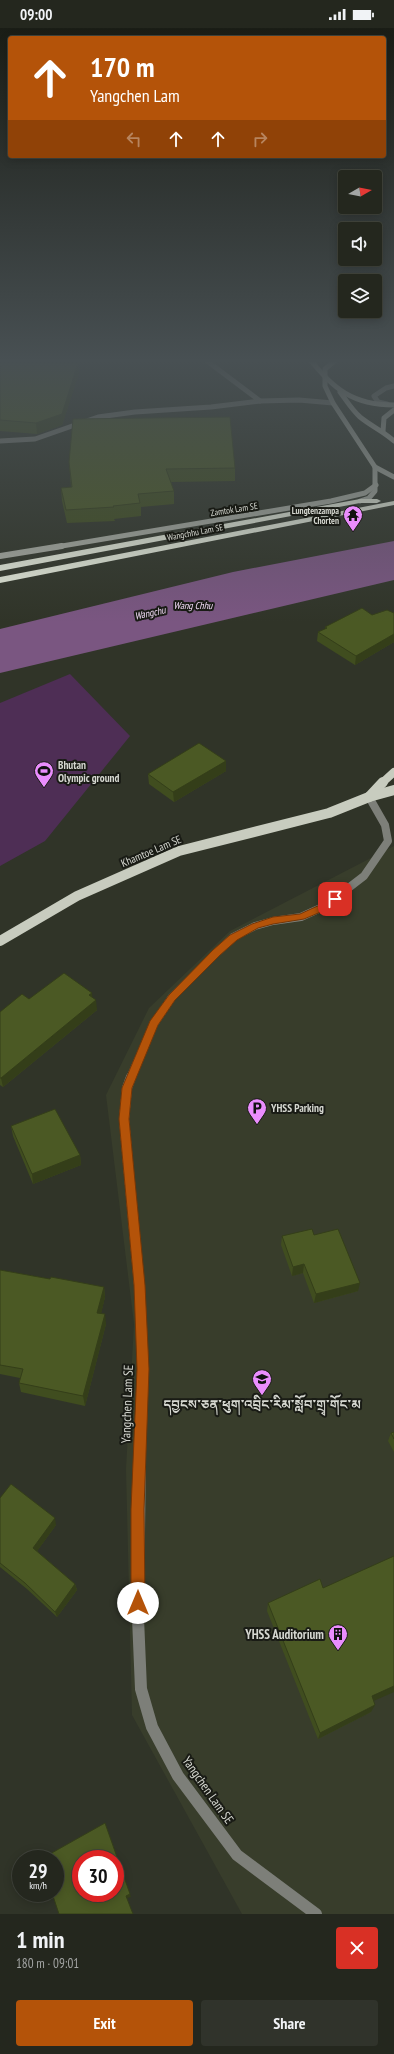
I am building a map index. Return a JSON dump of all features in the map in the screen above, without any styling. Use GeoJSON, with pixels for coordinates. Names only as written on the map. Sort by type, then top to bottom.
{"type":"FeatureCollection","features":[{"type":"Feature","properties":{"kind":"highway","name":"Wangchhu Lam SE"},"geometry":{"type":"LineString","coordinates":[[0,568],[360,501],[394,500]]}},
{"type":"Feature","properties":{"kind":"highway","name":"Wangchhu Lam SE"},"geometry":{"type":"LineString","coordinates":[[0,580],[394,503]]}},
{"type":"Feature","properties":{"kind":"main road"},"geometry":{"type":"LineString","coordinates":[[361,446],[374,467],[376,485]]}},
{"type":"Feature","properties":{"kind":"main road"},"geometry":{"type":"LineString","coordinates":[[374,467],[394,477]]}},
{"type":"Feature","properties":{"kind":"main road","name":"Wangchhu Lam SE"},"geometry":{"type":"LineString","coordinates":[[360,501],[374,495],[376,485]]}},
{"type":"Feature","properties":{"kind":"main road","name":"Zamtok Lam SE"},"geometry":{"type":"LineString","coordinates":[[0,556],[331,501],[365,493],[376,485]]}},
{"type":"Feature","properties":{"kind":"main road"},"geometry":{"type":"LineString","coordinates":[[369,798],[387,776],[394,772]]}},
{"type":"Feature","properties":{"kind":"main road","name":"Khamtoe Lam SE"},"geometry":{"type":"LineString","coordinates":[[0,941],[77,896],[179,850],[322,815],[394,790]]}},
{"type":"Feature","properties":{"kind":"street"},"geometry":{"type":"LineString","coordinates":[[369,798],[385,825],[388,842]]}},
{"type":"Feature","properties":{"kind":"street","name":"Yangchen Lam SE"},"geometry":{"type":"LineString","coordinates":[[316,1914],[238,1856],[178,1776],[152,1727],[141,1689],[138,1618],[138,1509],[143,1369],[140,1285],[124,1119],[127,1088],[137,1060],[154,1024],[172,997],[233,938],[255,926],[273,921],[301,917],[325,906],[364,876],[388,842],[394,830]]}},
{"type":"Feature","properties":{"kind":"shaded area","name":"Bhutan Olympic ground"},"geometry":{"type":"Polygon","coordinates":[[[70,674],[130,736],[45,841],[0,866],[0,703],[70,674]]]}},
{"type":"Feature","properties":{"kind":"shaded area","name":"དབྱངས་ཅན་ཕུག་འབྲིང་རིམ་སློབ་གྲྭ་གོང་མ"},"geometry":{"type":"Polygon","coordinates":[[[394,846],[394,1914],[242,1914],[132,1715],[126,1469],[134,1324],[106,1095],[149,1008],[230,931],[394,846]]]}},
{"type":"Feature","properties":{"kind":"water","name":"Wang Chhu"},"geometry":{"type":"Polygon","coordinates":[[[394,541],[394,580],[0,673],[0,629],[233,572],[394,541]]]}},
{"type":"Feature","properties":{"kind":"building"},"geometry":{"type":"Polygon","coordinates":[[[70,446],[233,446],[235,468],[166,469],[174,491],[138,494],[140,503],[113,506],[114,507],[66,510],[61,488],[72,487],[69,462],[70,446]]]}},
{"type":"Feature","properties":{"kind":"building"},"geometry":{"type":"Polygon","coordinates":[[[362,608],[372,615],[387,610],[394,613],[394,634],[356,656],[318,632],[327,628],[325,627],[362,608]]]}},
{"type":"Feature","properties":{"kind":"building"},"geometry":{"type":"Polygon","coordinates":[[[199,743],[226,761],[173,792],[148,774],[199,743]]]}},
{"type":"Feature","properties":{"kind":"building"},"geometry":{"type":"Polygon","coordinates":[[[64,973],[92,993],[89,995],[96,1000],[0,1078],[0,1012],[22,994],[29,999],[64,973]]]}},
{"type":"Feature","properties":{"kind":"building"},"geometry":{"type":"Polygon","coordinates":[[[55,1109],[80,1155],[32,1174],[11,1126],[55,1109]]]}},
{"type":"Feature","properties":{"kind":"building"},"geometry":{"type":"Polygon","coordinates":[[[312,1229],[314,1235],[338,1229],[360,1283],[316,1294],[304,1264],[293,1267],[282,1236],[312,1229]]]}},
{"type":"Feature","properties":{"kind":"building"},"geometry":{"type":"Polygon","coordinates":[[[0,1270],[50,1279],[51,1277],[104,1287],[97,1313],[105,1314],[83,1396],[19,1383],[23,1369],[0,1365],[0,1270]]]}},
{"type":"Feature","properties":{"kind":"building"},"geometry":{"type":"Polygon","coordinates":[[[394,1432],[394,1439],[391,1433],[394,1432]]]}},
{"type":"Feature","properties":{"kind":"building"},"geometry":{"type":"Polygon","coordinates":[[[11,1484],[55,1518],[33,1548],[75,1584],[55,1612],[25,1583],[0,1563],[0,1498],[11,1484]]]}},
{"type":"Feature","properties":{"kind":"building","name":"YHSS Auditorium"},"geometry":{"type":"Polygon","coordinates":[[[394,1556],[394,1686],[372,1696],[375,1705],[320,1733],[268,1603],[320,1579],[323,1588],[394,1556]]]}},
{"type":"Feature","properties":{"kind":"building"},"geometry":{"type":"Polygon","coordinates":[[[105,1823],[115,1850],[72,1850],[72,1902],[124,1902],[124,1877],[130,1894],[126,1896],[133,1914],[59,1914],[55,1902],[64,1902],[64,1850],[57,1850],[105,1823]]]}},
{"type":"Feature","properties":{"kind":"place","name":"Lungtenzampa Chorten"},"geometry":{"type":"Point","coordinates":[353,532]}},
{"type":"Feature","properties":{"kind":"place","name":"Bhutan Olympic ground"},"geometry":{"type":"Point","coordinates":[44,788]}},
{"type":"Feature","properties":{"kind":"place","name":"YHSS Parking"},"geometry":{"type":"Point","coordinates":[257,1125]}},
{"type":"Feature","properties":{"kind":"place","name":"དབྱངས་ཅན་ཕུག་འབྲིང་རིམ་སློབ་གྲྭ་གོང་མ"},"geometry":{"type":"Point","coordinates":[262,1396]}},
{"type":"Feature","properties":{"kind":"place","name":"YHSS Auditorium"},"geometry":{"type":"Point","coordinates":[338,1651]}},
{"type":"Feature","properties":{"kind":"route"},"geometry":{"type":"LineString","coordinates":[[138,1603],[138,1509],[143,1369],[140,1285],[127,1169],[124,1119],[127,1088],[137,1060],[154,1024],[172,997],[216,953],[233,938],[255,926],[273,921],[301,917],[325,906],[335,899]]}},
{"type":"Feature","properties":{"kind":"water label","name":"Wangchu"},"geometry":{"type":"Point","coordinates":[150,613]}}]}
